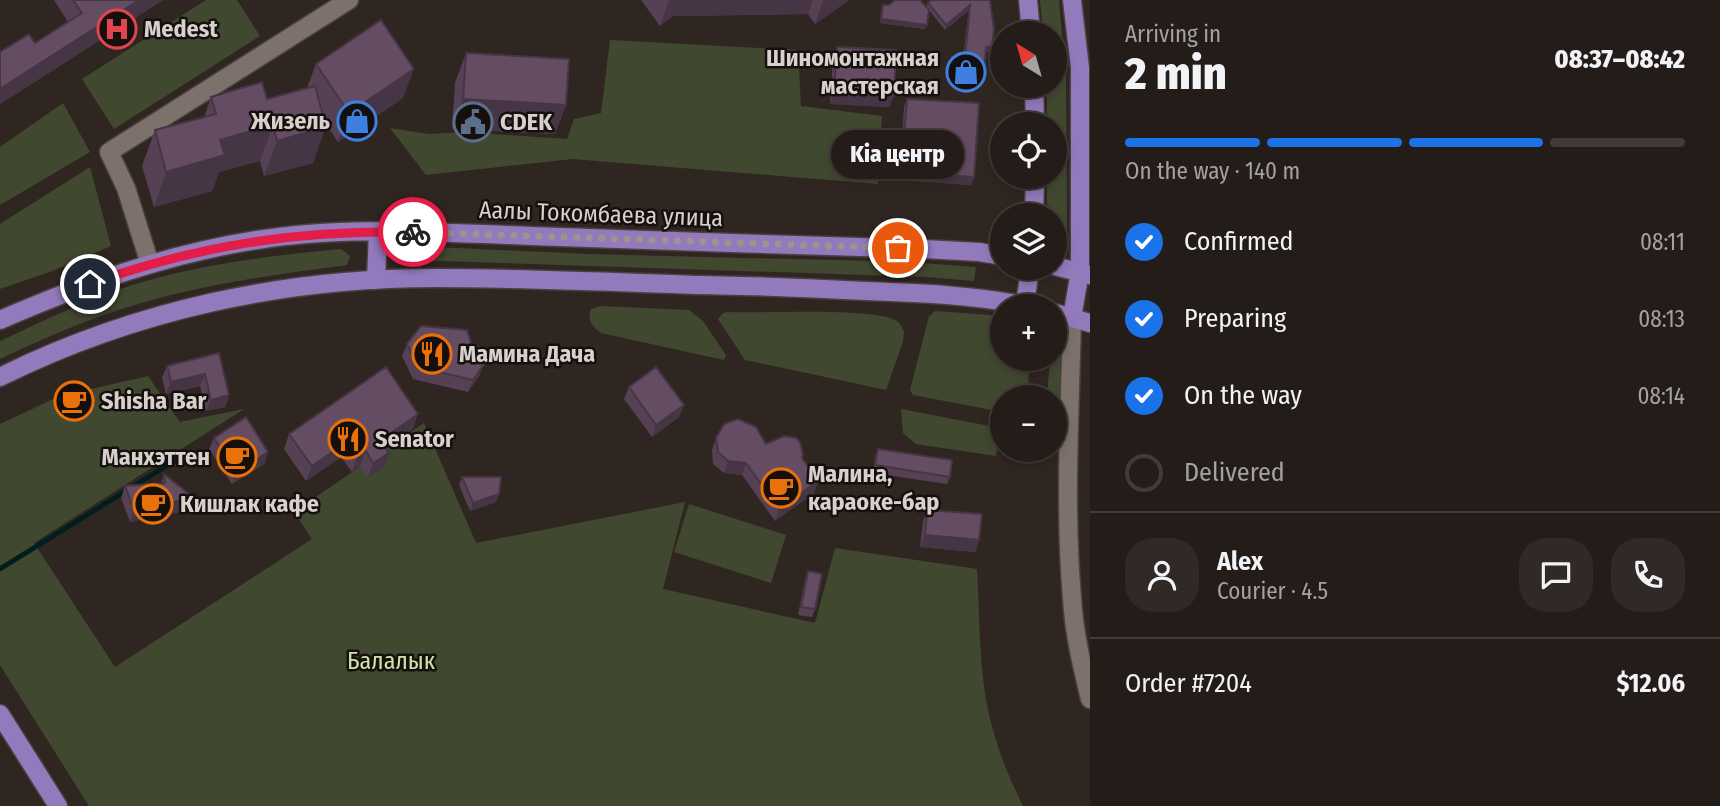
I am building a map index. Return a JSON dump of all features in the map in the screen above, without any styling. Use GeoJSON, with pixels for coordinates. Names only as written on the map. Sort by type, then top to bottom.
{"type":"FeatureCollection","features":[{"type":"Feature","properties":{"kind":"main road"},"geometry":{"type":"LineString","coordinates":[[1028,0],[1030,21]]}},
{"type":"Feature","properties":{"kind":"main road"},"geometry":{"type":"LineString","coordinates":[[1067,308],[1085,273],[1080,68],[1072,0]]}},
{"type":"Feature","properties":{"kind":"main road","name":"Аалы Токомбаева улица"},"geometry":{"type":"LineString","coordinates":[[0,320],[67,292],[150,264],[259,239],[378,231],[924,248],[990,254]]}},
{"type":"Feature","properties":{"kind":"main road"},"geometry":{"type":"LineString","coordinates":[[376,280],[378,231]]}},
{"type":"Feature","properties":{"kind":"main road"},"geometry":{"type":"LineString","coordinates":[[1067,269],[1085,273]]}},
{"type":"Feature","properties":{"kind":"main road"},"geometry":{"type":"LineString","coordinates":[[0,377],[83,339],[164,313],[213,301],[269,292],[376,280],[434,278],[782,287],[921,293],[990,300]]}},
{"type":"Feature","properties":{"kind":"main road"},"geometry":{"type":"LineString","coordinates":[[1067,317],[1090,323]]}},
{"type":"Feature","properties":{"kind":"main road"},"geometry":{"type":"LineString","coordinates":[[0,714],[58,806]]}},
{"type":"Feature","properties":{"kind":"street"},"geometry":{"type":"LineString","coordinates":[[150,264],[126,188],[109,152],[349,0]]}},
{"type":"Feature","properties":{"kind":"street"},"geometry":{"type":"LineString","coordinates":[[1064,371],[1072,600],[1079,652],[1090,699]]}},
{"type":"Feature","properties":{"kind":"green space"},"geometry":{"type":"Polygon","coordinates":[[[206,0],[237,0],[260,36],[114,129],[82,79],[206,0]]]}},
{"type":"Feature","properties":{"kind":"green space"},"geometry":{"type":"Polygon","coordinates":[[[1040,0],[1059,0],[1061,21],[1042,21],[1040,0]]]}},
{"type":"Feature","properties":{"kind":"green space"},"geometry":{"type":"Polygon","coordinates":[[[610,40],[798,50],[801,106],[882,116],[878,184],[573,159],[426,175],[390,128],[429,134],[462,132],[567,139],[574,119],[601,113],[610,40]]]}},
{"type":"Feature","properties":{"kind":"green space"},"geometry":{"type":"Polygon","coordinates":[[[1047,98],[1066,98],[1066,112],[1047,112],[1047,98]]]}},
{"type":"Feature","properties":{"kind":"green space"},"geometry":{"type":"Polygon","coordinates":[[[63,103],[90,152],[0,205],[0,147],[63,103]]]}},
{"type":"Feature","properties":{"kind":"green space"},"geometry":{"type":"Polygon","coordinates":[[[90,167],[111,246],[0,289],[0,224],[90,167]]]}},
{"type":"Feature","properties":{"kind":"green space"},"geometry":{"type":"Polygon","coordinates":[[[1047,189],[1067,189],[1067,203],[1047,203],[1047,189]]]}},
{"type":"Feature","properties":{"kind":"green space"},"geometry":{"type":"Polygon","coordinates":[[[414,246],[587,254],[908,262],[976,267],[974,281],[926,277],[409,262],[401,256],[402,250],[414,246]]]}},
{"type":"Feature","properties":{"kind":"green space"},"geometry":{"type":"Polygon","coordinates":[[[341,249],[350,256],[347,265],[255,278],[133,305],[52,335],[0,359],[0,341],[69,309],[121,289],[214,265],[341,249]]]}},
{"type":"Feature","properties":{"kind":"green space"},"geometry":{"type":"Polygon","coordinates":[[[601,306],[689,310],[703,321],[726,355],[724,360],[601,333],[590,317],[591,309],[601,306]]]}},
{"type":"Feature","properties":{"kind":"green space"},"geometry":{"type":"Polygon","coordinates":[[[935,311],[990,315],[990,371],[1029,371],[1028,385],[990,385],[990,410],[913,395],[910,390],[929,316],[935,311]]]}},
{"type":"Feature","properties":{"kind":"green space"},"geometry":{"type":"Polygon","coordinates":[[[728,312],[844,312],[887,317],[901,325],[904,331],[903,342],[886,390],[745,360],[718,319],[728,312]]]}},
{"type":"Feature","properties":{"kind":"green space"},"geometry":{"type":"Polygon","coordinates":[[[1049,371],[1066,371],[1066,385],[1048,385],[1049,371]]]}},
{"type":"Feature","properties":{"kind":"green space","name":"Балалык"},"geometry":{"type":"Polygon","coordinates":[[[148,376],[180,422],[244,409],[34,543],[115,667],[312,539],[294,512],[424,423],[476,543],[685,502],[663,589],[815,623],[835,548],[977,569],[982,664],[988,711],[1003,759],[1023,806],[89,806],[0,665],[0,424],[60,396],[148,376]]]}},
{"type":"Feature","properties":{"kind":"green space"},"geometry":{"type":"Polygon","coordinates":[[[901,409],[990,426],[990,455],[916,444],[903,433],[901,409]]]}},
{"type":"Feature","properties":{"kind":"green space"},"geometry":{"type":"Polygon","coordinates":[[[689,504],[786,535],[771,583],[674,552],[689,504]]]}},
{"type":"Feature","properties":{"kind":"building"},"geometry":{"type":"Polygon","coordinates":[[[73,0],[139,0],[0,89],[0,52],[29,34],[35,43],[82,13],[73,0]]]}},
{"type":"Feature","properties":{"kind":"building"},"geometry":{"type":"Polygon","coordinates":[[[895,0],[920,0],[929,10],[927,25],[881,19],[883,5],[889,5],[895,0]]]}},
{"type":"Feature","properties":{"kind":"building"},"geometry":{"type":"Polygon","coordinates":[[[932,0],[990,1],[993,21],[990,21],[990,47],[986,47],[984,77],[950,75],[952,57],[965,58],[970,5],[946,25],[928,3],[932,0]]]}},
{"type":"Feature","properties":{"kind":"building"},"geometry":{"type":"Polygon","coordinates":[[[381,20],[414,69],[349,113],[316,64],[381,20]]]}},
{"type":"Feature","properties":{"kind":"building"},"geometry":{"type":"Polygon","coordinates":[[[837,47],[896,50],[894,96],[834,92],[837,47]]]}},
{"type":"Feature","properties":{"kind":"building"},"geometry":{"type":"Polygon","coordinates":[[[466,53],[569,59],[566,105],[463,99],[466,53]]]}},
{"type":"Feature","properties":{"kind":"building"},"geometry":{"type":"Polygon","coordinates":[[[262,82],[267,99],[315,86],[326,127],[277,141],[273,125],[220,140],[225,155],[166,172],[155,130],[216,114],[211,97],[262,82]]]}},
{"type":"Feature","properties":{"kind":"building"},"geometry":{"type":"Polygon","coordinates":[[[907,99],[979,103],[974,177],[901,172],[907,99]]]}},
{"type":"Feature","properties":{"kind":"building"},"geometry":{"type":"Polygon","coordinates":[[[421,326],[467,330],[471,343],[488,351],[484,364],[473,380],[418,367],[407,344],[421,326]]]}},
{"type":"Feature","properties":{"kind":"building"},"geometry":{"type":"Polygon","coordinates":[[[219,353],[229,395],[211,400],[205,374],[171,382],[167,366],[219,353]]]}},
{"type":"Feature","properties":{"kind":"building","name":"Senator"},"geometry":{"type":"Polygon","coordinates":[[[386,367],[418,414],[380,441],[389,453],[373,463],[366,451],[357,457],[347,442],[312,466],[289,434],[386,367]]]}},
{"type":"Feature","properties":{"kind":"building"},"geometry":{"type":"Polygon","coordinates":[[[656,367],[684,405],[656,425],[629,387],[656,367]]]}},
{"type":"Feature","properties":{"kind":"building","name":"Манхэттен"},"geometry":{"type":"Polygon","coordinates":[[[246,417],[268,452],[236,473],[214,438],[246,417]]]}},
{"type":"Feature","properties":{"kind":"building"},"geometry":{"type":"Polygon","coordinates":[[[738,419],[756,427],[766,444],[784,436],[796,438],[800,442],[802,458],[818,481],[779,509],[746,463],[728,461],[718,452],[716,438],[724,424],[738,419]]]}},
{"type":"Feature","properties":{"kind":"building"},"geometry":{"type":"Polygon","coordinates":[[[878,449],[952,460],[950,477],[875,465],[878,449]]]}},
{"type":"Feature","properties":{"kind":"building"},"geometry":{"type":"Polygon","coordinates":[[[164,474],[194,498],[134,510],[125,486],[165,483],[164,474]]]}},
{"type":"Feature","properties":{"kind":"building"},"geometry":{"type":"Polygon","coordinates":[[[462,477],[501,477],[499,494],[473,503],[462,477]]]}},
{"type":"Feature","properties":{"kind":"building"},"geometry":{"type":"Polygon","coordinates":[[[927,510],[982,514],[979,540],[925,535],[927,510]]]}},
{"type":"Feature","properties":{"kind":"building"},"geometry":{"type":"Polygon","coordinates":[[[808,571],[822,574],[815,609],[801,607],[808,571]]]}},
{"type":"Feature","properties":{"kind":"waterway"},"geometry":{"type":"LineString","coordinates":[[0,569],[187,453]]}},
{"type":"Feature","properties":{"kind":"way so far"},"geometry":{"type":"LineString","coordinates":[[413,232],[898,248]]}},
{"type":"Feature","properties":{"kind":"place","name":"Medest"},"geometry":{"type":"Point","coordinates":[117,29]}},
{"type":"Feature","properties":{"kind":"place","name":"Шиномонтажная мастерская"},"geometry":{"type":"Point","coordinates":[966,72]}},
{"type":"Feature","properties":{"kind":"place","name":"Жизель"},"geometry":{"type":"Point","coordinates":[357,121]}},
{"type":"Feature","properties":{"kind":"place","name":"CDEK"},"geometry":{"type":"Point","coordinates":[473,122]}},
{"type":"Feature","properties":{"kind":"place","name":"Kia центр"},"geometry":{"type":"Point","coordinates":[898,248]}},
{"type":"Feature","properties":{"kind":"place","name":"Мамина Дача"},"geometry":{"type":"Point","coordinates":[432,354]}},
{"type":"Feature","properties":{"kind":"place","name":"Shisha Bar"},"geometry":{"type":"Point","coordinates":[74,401]}},
{"type":"Feature","properties":{"kind":"place","name":"Senator"},"geometry":{"type":"Point","coordinates":[348,439]}},
{"type":"Feature","properties":{"kind":"place","name":"Манхэттен"},"geometry":{"type":"Point","coordinates":[237,457]}},
{"type":"Feature","properties":{"kind":"place","name":"Малина, караоке-бар"},"geometry":{"type":"Point","coordinates":[781,488]}},
{"type":"Feature","properties":{"kind":"place","name":"Кишлак кафе"},"geometry":{"type":"Point","coordinates":[153,504]}},
{"type":"Feature","properties":{"kind":"route"},"geometry":{"type":"LineString","coordinates":[[90,284],[150,264],[259,239],[323,233],[413,232]]}}]}
